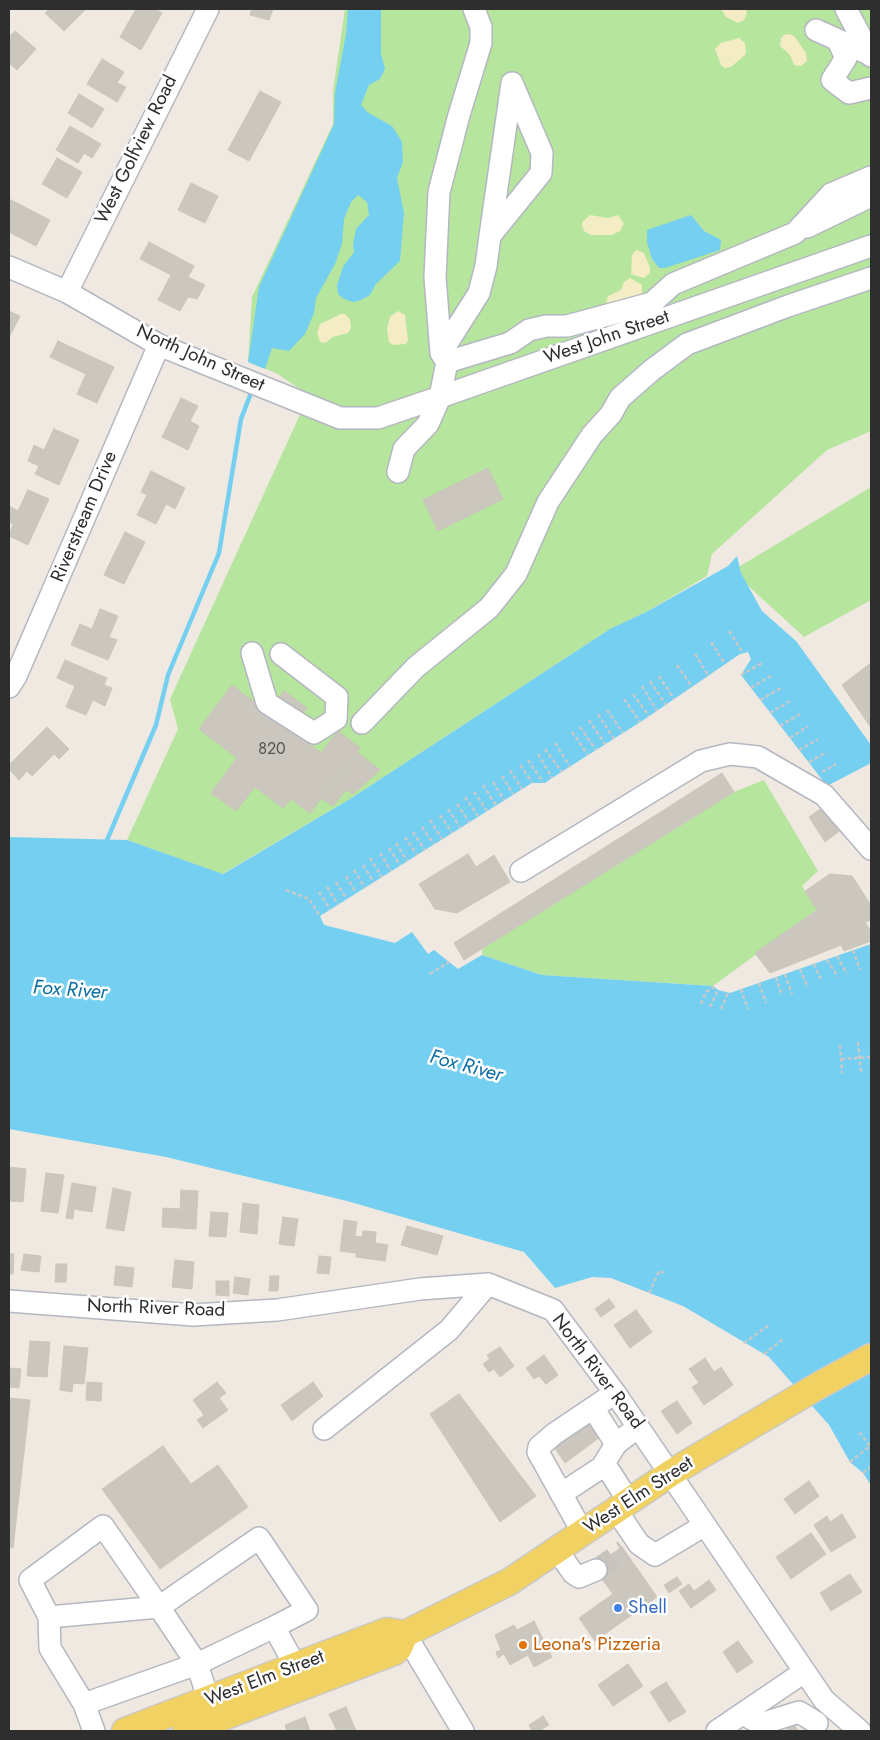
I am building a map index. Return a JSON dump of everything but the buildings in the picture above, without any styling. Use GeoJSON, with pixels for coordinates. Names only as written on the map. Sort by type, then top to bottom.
{"type":"FeatureCollection","features":[{"type":"Feature","properties":{"kind":"main road","name":"West Elm Street"},"geometry":{"type":"LineString","coordinates":[[135,1730],[212,1711],[302,1677],[394,1652],[399,1648],[405,1634],[509,1582],[671,1473],[744,1432],[818,1386],[871,1358]]}},
{"type":"Feature","properties":{"kind":"main road","name":"West Elm Street"},"geometry":{"type":"LineString","coordinates":[[186,1731],[212,1711]]}},
{"type":"Feature","properties":{"kind":"street","name":"West Golfview Road"},"geometry":{"type":"LineString","coordinates":[[67,292],[208,9]]}},
{"type":"Feature","properties":{"kind":"street"},"geometry":{"type":"LineString","coordinates":[[398,472],[404,449],[428,424],[440,397],[444,358],[435,277],[439,192],[459,115],[481,43],[481,26],[474,9]]}},
{"type":"Feature","properties":{"kind":"street"},"geometry":{"type":"LineString","coordinates":[[846,9],[871,56]]}},
{"type":"Feature","properties":{"kind":"street"},"geometry":{"type":"LineString","coordinates":[[816,30],[871,56]]}},
{"type":"Feature","properties":{"kind":"street"},"geometry":{"type":"LineString","coordinates":[[838,40],[846,58],[832,80],[849,92],[871,88]]}},
{"type":"Feature","properties":{"kind":"street"},"geometry":{"type":"LineString","coordinates":[[444,358],[479,293],[486,266],[490,236],[509,102],[512,84],[542,153],[541,173],[490,236]]}},
{"type":"Feature","properties":{"kind":"street"},"geometry":{"type":"LineString","coordinates":[[795,233],[831,194],[871,177]]}},
{"type":"Feature","properties":{"kind":"street"},"geometry":{"type":"LineString","coordinates":[[444,358],[510,343],[529,330],[546,326],[567,326],[652,303],[672,284],[795,233],[871,196]]}},
{"type":"Feature","properties":{"kind":"street","name":"West John Street"},"geometry":{"type":"LineString","coordinates":[[340,418],[378,418],[871,246]]}},
{"type":"Feature","properties":{"kind":"street","name":"North John Street"},"geometry":{"type":"LineString","coordinates":[[9,267],[67,292],[159,345],[340,418]]}},
{"type":"Feature","properties":{"kind":"street"},"geometry":{"type":"LineString","coordinates":[[362,723],[416,667],[489,608],[516,574],[548,502],[592,436],[612,414],[620,398],[652,370],[687,344],[788,306],[871,278]]}},
{"type":"Feature","properties":{"kind":"street","name":"Riverstream Drive"},"geometry":{"type":"LineString","coordinates":[[9,687],[16,676],[159,345]]}},
{"type":"Feature","properties":{"kind":"street"},"geometry":{"type":"LineString","coordinates":[[252,653],[267,702],[314,733],[336,719],[337,697],[281,654]]}},
{"type":"Feature","properties":{"kind":"street"},"geometry":{"type":"LineString","coordinates":[[521,871],[701,761],[730,754],[758,757],[824,795],[871,849]]}},
{"type":"Feature","properties":{"kind":"street"},"geometry":{"type":"LineString","coordinates":[[324,1429],[449,1330],[488,1284]]}},
{"type":"Feature","properties":{"kind":"street","name":"North River Road"},"geometry":{"type":"LineString","coordinates":[[9,1301],[194,1315],[277,1310],[420,1289],[488,1284],[553,1310],[615,1393],[671,1473],[824,1700],[860,1731]]}},
{"type":"Feature","properties":{"kind":"street"},"geometry":{"type":"LineString","coordinates":[[583,1533],[538,1452],[539,1447],[554,1434],[615,1393]]}},
{"type":"Feature","properties":{"kind":"street"},"geometry":{"type":"LineString","coordinates":[[593,1408],[616,1444]]}},
{"type":"Feature","properties":{"kind":"street"},"geometry":{"type":"LineString","coordinates":[[561,1494],[602,1467],[616,1444],[638,1426]]}},
{"type":"Feature","properties":{"kind":"street"},"geometry":{"type":"LineString","coordinates":[[602,1467],[610,1472],[622,1506],[630,1544],[655,1555],[705,1525]]}},
{"type":"Feature","properties":{"kind":"street"},"geometry":{"type":"LineString","coordinates":[[94,1731],[84,1704],[50,1648],[49,1617],[30,1580],[103,1526],[197,1664],[212,1711]]}},
{"type":"Feature","properties":{"kind":"street"},"geometry":{"type":"LineString","coordinates":[[49,1617],[159,1606],[259,1538],[307,1610],[197,1664],[84,1704]]}},
{"type":"Feature","properties":{"kind":"street"},"geometry":{"type":"LineString","coordinates":[[557,1550],[579,1577],[596,1570]]}},
{"type":"Feature","properties":{"kind":"street"},"geometry":{"type":"LineString","coordinates":[[274,1626],[302,1677]]}},
{"type":"Feature","properties":{"kind":"street"},"geometry":{"type":"LineString","coordinates":[[405,1634],[463,1731]]}},
{"type":"Feature","properties":{"kind":"street"},"geometry":{"type":"LineString","coordinates":[[717,1731],[804,1672]]}},
{"type":"Feature","properties":{"kind":"street"},"geometry":{"type":"LineString","coordinates":[[750,1710],[761,1724],[799,1712],[820,1727],[835,1710]]}},
{"type":"Feature","properties":{"kind":"path"},"geometry":{"type":"LineString","coordinates":[[729,631],[743,653]]}},
{"type":"Feature","properties":{"kind":"path"},"geometry":{"type":"LineString","coordinates":[[711,642],[725,664]]}},
{"type":"Feature","properties":{"kind":"path"},"geometry":{"type":"LineString","coordinates":[[695,654],[708,675]]}},
{"type":"Feature","properties":{"kind":"path"},"geometry":{"type":"LineString","coordinates":[[741,676],[762,663]]}},
{"type":"Feature","properties":{"kind":"path"},"geometry":{"type":"LineString","coordinates":[[677,665],[692,687]]}},
{"type":"Feature","properties":{"kind":"path"},"geometry":{"type":"LineString","coordinates":[[751,688],[772,675]]}},
{"type":"Feature","properties":{"kind":"path"},"geometry":{"type":"LineString","coordinates":[[659,676],[674,699]]}},
{"type":"Feature","properties":{"kind":"path"},"geometry":{"type":"LineString","coordinates":[[650,681],[666,705]]}},
{"type":"Feature","properties":{"kind":"path"},"geometry":{"type":"LineString","coordinates":[[642,686],[657,711]]}},
{"type":"Feature","properties":{"kind":"path"},"geometry":{"type":"LineString","coordinates":[[760,700],[781,688]]}},
{"type":"Feature","properties":{"kind":"path"},"geometry":{"type":"LineString","coordinates":[[633,694],[649,716]]}},
{"type":"Feature","properties":{"kind":"path"},"geometry":{"type":"LineString","coordinates":[[624,699],[640,722]]}},
{"type":"Feature","properties":{"kind":"path"},"geometry":{"type":"LineString","coordinates":[[770,713],[790,701]]}},
{"type":"Feature","properties":{"kind":"path"},"geometry":{"type":"LineString","coordinates":[[607,710],[623,733]]}},
{"type":"Feature","properties":{"kind":"path"},"geometry":{"type":"LineString","coordinates":[[598,714],[614,739]]}},
{"type":"Feature","properties":{"kind":"path"},"geometry":{"type":"LineString","coordinates":[[780,726],[800,714]]}},
{"type":"Feature","properties":{"kind":"path"},"geometry":{"type":"LineString","coordinates":[[589,720],[605,744]]}},
{"type":"Feature","properties":{"kind":"path"},"geometry":{"type":"LineString","coordinates":[[580,726],[596,750]]}},
{"type":"Feature","properties":{"kind":"path"},"geometry":{"type":"LineString","coordinates":[[790,738],[808,726]]}},
{"type":"Feature","properties":{"kind":"path"},"geometry":{"type":"LineString","coordinates":[[572,732],[588,756]]}},
{"type":"Feature","properties":{"kind":"path"},"geometry":{"type":"LineString","coordinates":[[799,750],[818,739]]}},
{"type":"Feature","properties":{"kind":"path"},"geometry":{"type":"LineString","coordinates":[[555,743],[570,767]]}},
{"type":"Feature","properties":{"kind":"path"},"geometry":{"type":"LineString","coordinates":[[546,749],[562,772]]}},
{"type":"Feature","properties":{"kind":"path"},"geometry":{"type":"LineString","coordinates":[[809,762],[826,752]]}},
{"type":"Feature","properties":{"kind":"path"},"geometry":{"type":"LineString","coordinates":[[538,754],[552,778]]}},
{"type":"Feature","properties":{"kind":"path"},"geometry":{"type":"LineString","coordinates":[[528,760],[543,782]]}},
{"type":"Feature","properties":{"kind":"path"},"geometry":{"type":"LineString","coordinates":[[818,774],[836,764]]}},
{"type":"Feature","properties":{"kind":"path"},"geometry":{"type":"LineString","coordinates":[[520,765],[532,782]]}},
{"type":"Feature","properties":{"kind":"path"},"geometry":{"type":"LineString","coordinates":[[510,770],[522,789]]}},
{"type":"Feature","properties":{"kind":"path"},"geometry":{"type":"LineString","coordinates":[[502,776],[513,794]]}},
{"type":"Feature","properties":{"kind":"path"},"geometry":{"type":"LineString","coordinates":[[493,782],[504,800]]}},
{"type":"Feature","properties":{"kind":"path"},"geometry":{"type":"LineString","coordinates":[[483,786],[496,805]]}},
{"type":"Feature","properties":{"kind":"path"},"geometry":{"type":"LineString","coordinates":[[474,792],[487,811]]}},
{"type":"Feature","properties":{"kind":"path"},"geometry":{"type":"LineString","coordinates":[[466,797],[478,816]]}},
{"type":"Feature","properties":{"kind":"path"},"geometry":{"type":"LineString","coordinates":[[457,804],[469,822]]}},
{"type":"Feature","properties":{"kind":"path"},"geometry":{"type":"LineString","coordinates":[[448,809],[460,828]]}},
{"type":"Feature","properties":{"kind":"path"},"geometry":{"type":"LineString","coordinates":[[440,815],[452,833]]}},
{"type":"Feature","properties":{"kind":"path"},"geometry":{"type":"LineString","coordinates":[[430,820],[442,839]]}},
{"type":"Feature","properties":{"kind":"path"},"geometry":{"type":"LineString","coordinates":[[422,827],[434,844]]}},
{"type":"Feature","properties":{"kind":"path"},"geometry":{"type":"LineString","coordinates":[[412,832],[425,850]]}},
{"type":"Feature","properties":{"kind":"path"},"geometry":{"type":"LineString","coordinates":[[405,837],[417,855]]}},
{"type":"Feature","properties":{"kind":"path"},"geometry":{"type":"LineString","coordinates":[[396,843],[407,861]]}},
{"type":"Feature","properties":{"kind":"path"},"geometry":{"type":"LineString","coordinates":[[389,848],[400,865]]}},
{"type":"Feature","properties":{"kind":"path"},"geometry":{"type":"LineString","coordinates":[[380,854],[391,871]]}},
{"type":"Feature","properties":{"kind":"path"},"geometry":{"type":"LineString","coordinates":[[370,858],[382,876]]}},
{"type":"Feature","properties":{"kind":"path"},"geometry":{"type":"LineString","coordinates":[[363,865],[374,882]]}},
{"type":"Feature","properties":{"kind":"path"},"geometry":{"type":"LineString","coordinates":[[354,870],[365,888]]}},
{"type":"Feature","properties":{"kind":"path"},"geometry":{"type":"LineString","coordinates":[[346,876],[356,893]]}},
{"type":"Feature","properties":{"kind":"path"},"geometry":{"type":"LineString","coordinates":[[336,882],[347,898]]}},
{"type":"Feature","properties":{"kind":"path"},"geometry":{"type":"LineString","coordinates":[[328,887],[338,904]]}},
{"type":"Feature","properties":{"kind":"path"},"geometry":{"type":"LineString","coordinates":[[286,890],[309,898],[320,916]]}},
{"type":"Feature","properties":{"kind":"path"},"geometry":{"type":"LineString","coordinates":[[320,892],[330,909]]}},
{"type":"Feature","properties":{"kind":"path"},"geometry":{"type":"LineString","coordinates":[[853,950],[860,970]]}},
{"type":"Feature","properties":{"kind":"path"},"geometry":{"type":"LineString","coordinates":[[837,956],[847,974]]}},
{"type":"Feature","properties":{"kind":"path"},"geometry":{"type":"LineString","coordinates":[[827,960],[838,977]]}},
{"type":"Feature","properties":{"kind":"path"},"geometry":{"type":"LineString","coordinates":[[430,974],[449,962]]}},
{"type":"Feature","properties":{"kind":"path"},"geometry":{"type":"LineString","coordinates":[[814,964],[821,979]]}},
{"type":"Feature","properties":{"kind":"path"},"geometry":{"type":"LineString","coordinates":[[800,969],[808,988]]}},
{"type":"Feature","properties":{"kind":"path"},"geometry":{"type":"LineString","coordinates":[[785,974],[792,994]]}},
{"type":"Feature","properties":{"kind":"path"},"geometry":{"type":"LineString","coordinates":[[776,977],[782,996]]}},
{"type":"Feature","properties":{"kind":"path"},"geometry":{"type":"LineString","coordinates":[[759,983],[766,1003]]}},
{"type":"Feature","properties":{"kind":"path"},"geometry":{"type":"LineString","coordinates":[[701,1004],[706,992],[714,987]]}},
{"type":"Feature","properties":{"kind":"path"},"geometry":{"type":"LineString","coordinates":[[741,989],[748,1009]]}},
{"type":"Feature","properties":{"kind":"path"},"geometry":{"type":"LineString","coordinates":[[710,1007],[718,990]]}},
{"type":"Feature","properties":{"kind":"path"},"geometry":{"type":"LineString","coordinates":[[721,1009],[728,993]]}},
{"type":"Feature","properties":{"kind":"path"},"geometry":{"type":"LineString","coordinates":[[858,1042],[861,1072]]}},
{"type":"Feature","properties":{"kind":"path"},"geometry":{"type":"LineString","coordinates":[[840,1045],[842,1073]]}},
{"type":"Feature","properties":{"kind":"path"},"geometry":{"type":"LineString","coordinates":[[841,1059],[871,1057]]}},
{"type":"Feature","properties":{"kind":"path"},"geometry":{"type":"LineString","coordinates":[[650,1293],[658,1271],[665,1273]]}},
{"type":"Feature","properties":{"kind":"path"},"geometry":{"type":"LineString","coordinates":[[744,1342],[769,1325]]}},
{"type":"Feature","properties":{"kind":"path"},"geometry":{"type":"LineString","coordinates":[[764,1354],[783,1339]]}},
{"type":"Feature","properties":{"kind":"path"},"geometry":{"type":"LineString","coordinates":[[850,1462],[870,1446],[859,1432]]}},
{"type":"Feature","properties":{"kind":"path"},"geometry":{"type":"LineString","coordinates":[[864,1473],[871,1467]]}},
{"type":"Feature","properties":{"kind":"green space"},"geometry":{"type":"Polygon","coordinates":[[[345,9],[871,9],[871,431],[827,450],[712,554],[707,576],[648,611],[610,629],[350,799],[222,874],[127,840],[178,729],[170,699],[309,395],[276,373],[248,362],[252,297],[333,124],[333,91],[345,9]]]}},
{"type":"Feature","properties":{"kind":"green space"},"geometry":{"type":"Polygon","coordinates":[[[871,487],[871,600],[804,637],[732,571],[871,487]]]}},
{"type":"Feature","properties":{"kind":"green space"},"geometry":{"type":"Polygon","coordinates":[[[764,780],[818,871],[802,886],[817,910],[713,986],[542,975],[482,955],[483,948],[734,792],[764,780]]]}},
{"type":"Feature","properties":{"kind":"sand"},"geometry":{"type":"Polygon","coordinates":[[[721,9],[746,9],[747,13],[744,20],[738,23],[726,17],[721,9]]]}},
{"type":"Feature","properties":{"kind":"sand"},"geometry":{"type":"Polygon","coordinates":[[[790,34],[795,37],[806,53],[807,61],[801,66],[794,65],[790,55],[780,46],[781,38],[784,35],[790,34]]]}},
{"type":"Feature","properties":{"kind":"sand"},"geometry":{"type":"Polygon","coordinates":[[[739,38],[745,43],[746,54],[731,67],[725,68],[721,65],[715,49],[721,43],[739,38]]]}},
{"type":"Feature","properties":{"kind":"sand"},"geometry":{"type":"Polygon","coordinates":[[[590,215],[608,218],[618,215],[624,224],[620,231],[612,235],[591,235],[584,231],[582,225],[582,222],[590,215]]]}},
{"type":"Feature","properties":{"kind":"sand"},"geometry":{"type":"Polygon","coordinates":[[[636,250],[644,253],[650,268],[650,273],[644,278],[631,274],[632,255],[636,250]]]}},
{"type":"Feature","properties":{"kind":"sand"},"geometry":{"type":"Polygon","coordinates":[[[630,278],[642,285],[642,295],[608,305],[606,303],[608,296],[621,290],[624,282],[630,278]]]}},
{"type":"Feature","properties":{"kind":"sand"},"geometry":{"type":"Polygon","coordinates":[[[398,311],[405,315],[408,340],[406,344],[393,345],[389,342],[387,329],[390,317],[398,311]]]}},
{"type":"Feature","properties":{"kind":"sand"},"geometry":{"type":"Polygon","coordinates":[[[345,314],[350,319],[351,328],[348,333],[333,337],[325,343],[320,342],[317,333],[320,324],[345,314]]]}},
{"type":"Feature","properties":{"kind":"water"},"geometry":{"type":"Polygon","coordinates":[[[348,9],[381,9],[381,54],[385,69],[380,79],[369,85],[361,105],[367,112],[392,126],[402,142],[403,162],[397,178],[404,213],[400,261],[376,284],[370,295],[361,300],[353,302],[344,299],[338,294],[337,285],[343,267],[354,252],[353,245],[356,229],[369,215],[367,202],[358,195],[351,202],[344,219],[342,244],[335,264],[316,298],[314,313],[305,334],[289,351],[272,348],[265,369],[248,362],[259,287],[334,124],[335,93],[346,34],[348,9]]]}},
{"type":"Feature","properties":{"kind":"water"},"geometry":{"type":"Polygon","coordinates":[[[691,215],[704,231],[721,240],[720,250],[665,268],[659,268],[652,259],[647,242],[647,230],[691,215]]]}},
{"type":"Feature","properties":{"kind":"water","name":"Fox River"},"geometry":{"type":"Polygon","coordinates":[[[737,556],[741,573],[762,611],[796,641],[871,745],[871,763],[827,786],[741,675],[751,659],[748,652],[740,654],[645,719],[545,783],[532,783],[320,916],[324,925],[395,943],[412,932],[428,954],[434,950],[458,969],[482,955],[542,975],[713,986],[718,990],[730,993],[871,944],[871,1485],[863,1473],[850,1462],[829,1425],[769,1357],[683,1306],[611,1278],[592,1277],[555,1288],[524,1252],[347,1201],[166,1157],[9,1129],[9,837],[127,840],[223,874],[350,799],[610,629],[648,611],[728,566],[737,556]]]}},
{"type":"Feature","properties":{"kind":"waterway"},"geometry":{"type":"LineString","coordinates":[[107,840],[156,725],[168,675],[219,553],[241,419],[251,393]]}},
{"type":"Feature","properties":{"kind":"tunnel"},"geometry":{"type":"LineString","coordinates":[[596,1570],[624,1550]]}},
{"type":"Feature","properties":{"kind":"place","name":"Shell"},"geometry":{"type":"Point","coordinates":[618,1608]}},
{"type":"Feature","properties":{"kind":"place","name":"Leona's Pizzeria"},"geometry":{"type":"Point","coordinates":[523,1645]}}]}
